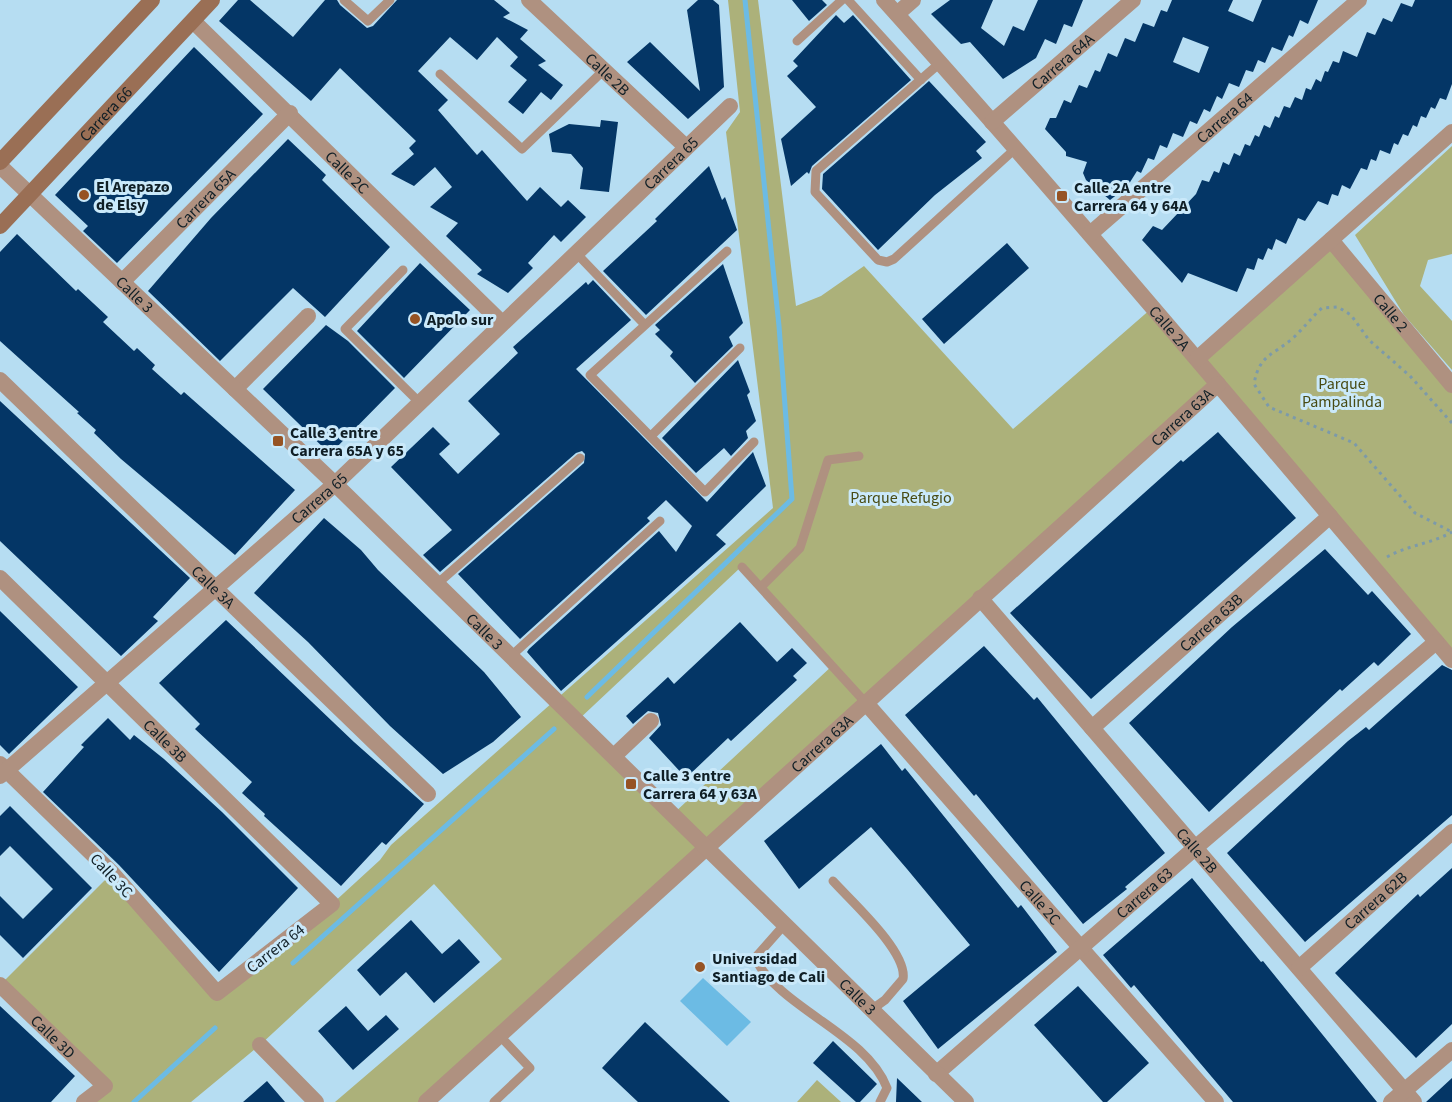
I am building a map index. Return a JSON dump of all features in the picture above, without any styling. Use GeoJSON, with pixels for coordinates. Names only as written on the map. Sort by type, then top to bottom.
{"type":"FeatureCollection","features":[{"type":"Feature","properties":{"kind":"main road"},"geometry":{"type":"LineString","coordinates":[[0,164],[152,0]]}},
{"type":"Feature","properties":{"kind":"main road","name":"Carrera 66"},"geometry":{"type":"LineString","coordinates":[[0,226],[212,0]]}},
{"type":"Feature","properties":{"kind":"street","name":"Calle 2B"},"geometry":{"type":"LineString","coordinates":[[529,0],[686,147]]}},
{"type":"Feature","properties":{"kind":"street","name":"Calle 2A"},"geometry":{"type":"LineString","coordinates":[[884,0],[941,62],[1197,358],[1452,660]]}},
{"type":"Feature","properties":{"kind":"street"},"geometry":{"type":"LineString","coordinates":[[897,14],[912,0]]}},
{"type":"Feature","properties":{"kind":"street","name":"Carrera 64A"},"geometry":{"type":"LineString","coordinates":[[992,122],[1133,0]]}},
{"type":"Feature","properties":{"kind":"street","name":"Carrera 64"},"geometry":{"type":"LineString","coordinates":[[1090,234],[1359,0]]}},
{"type":"Feature","properties":{"kind":"street","name":"Calle 2C"},"geometry":{"type":"LineString","coordinates":[[193,21],[502,322]]}},
{"type":"Feature","properties":{"kind":"street","name":"Carrera 65"},"geometry":{"type":"LineString","coordinates":[[2,770],[107,683],[335,484],[730,106]]}},
{"type":"Feature","properties":{"kind":"street","name":"Carrera 65A"},"geometry":{"type":"LineString","coordinates":[[122,282],[290,113]]}},
{"type":"Feature","properties":{"kind":"street"},"geometry":{"type":"LineString","coordinates":[[1197,358],[1452,132]]}},
{"type":"Feature","properties":{"kind":"street","name":"Calle 3"},"geometry":{"type":"LineString","coordinates":[[0,164],[29,195],[335,484],[966,1102]]}},
{"type":"Feature","properties":{"kind":"street","name":"Calle 2"},"geometry":{"type":"LineString","coordinates":[[1331,240],[1452,384]]}},
{"type":"Feature","properties":{"kind":"street"},"geometry":{"type":"LineString","coordinates":[[235,389],[308,316]]}},
{"type":"Feature","properties":{"kind":"street","name":"Calle 3A"},"geometry":{"type":"LineString","coordinates":[[0,380],[428,794]]}},
{"type":"Feature","properties":{"kind":"street","name":"Carrera 63A"},"geometry":{"type":"LineString","coordinates":[[426,1102],[705,846],[1218,384]]}},
{"type":"Feature","properties":{"kind":"street","name":"Carrera 63B"},"geometry":{"type":"LineString","coordinates":[[1092,728],[1330,516]]}},
{"type":"Feature","properties":{"kind":"street","name":"Calle 3B"},"geometry":{"type":"LineString","coordinates":[[0,578],[332,904]]}},
{"type":"Feature","properties":{"kind":"street","name":"Calle 2B"},"geometry":{"type":"LineString","coordinates":[[980,598],[1409,1096]]}},
{"type":"Feature","properties":{"kind":"street","name":"Carrera 63"},"geometry":{"type":"LineString","coordinates":[[936,1074],[1436,642]]}},
{"type":"Feature","properties":{"kind":"street","name":"Calle 2C"},"geometry":{"type":"LineString","coordinates":[[865,702],[1216,1102]]}},
{"type":"Feature","properties":{"kind":"street"},"geometry":{"type":"LineString","coordinates":[[614,756],[651,721]]}},
{"type":"Feature","properties":{"kind":"street","name":"Calle 3C"},"geometry":{"type":"LineString","coordinates":[[2,770],[112,873],[217,993]]}},
{"type":"Feature","properties":{"kind":"street","name":"Carrera 62B"},"geometry":{"type":"LineString","coordinates":[[1299,968],[1452,832]]}},
{"type":"Feature","properties":{"kind":"street","name":"Carrera 64"},"geometry":{"type":"LineString","coordinates":[[217,993],[332,904]]}},
{"type":"Feature","properties":{"kind":"street","name":"Calle 3D"},"geometry":{"type":"LineString","coordinates":[[0,985],[105,1086],[84,1102]]}},
{"type":"Feature","properties":{"kind":"street"},"geometry":{"type":"LineString","coordinates":[[260,1045],[316,1102]]}},
{"type":"Feature","properties":{"kind":"street"},"geometry":{"type":"LineString","coordinates":[[1391,1102],[1409,1096],[1452,1050]]}},
{"type":"Feature","properties":{"kind":"lane"},"geometry":{"type":"LineString","coordinates":[[344,0],[368,21],[390,0]]}},
{"type":"Feature","properties":{"kind":"lane"},"geometry":{"type":"LineString","coordinates":[[797,41],[842,0]]}},
{"type":"Feature","properties":{"kind":"lane"},"geometry":{"type":"LineString","coordinates":[[848,0],[921,80]]}},
{"type":"Feature","properties":{"kind":"lane"},"geometry":{"type":"LineString","coordinates":[[941,62],[816,171],[815,192],[878,260],[886,262],[894,259],[1015,149]]}},
{"type":"Feature","properties":{"kind":"lane"},"geometry":{"type":"LineString","coordinates":[[440,74],[522,149],[604,70]]}},
{"type":"Feature","properties":{"kind":"lane"},"geometry":{"type":"LineString","coordinates":[[727,251],[590,375],[705,492],[754,442]]}},
{"type":"Feature","properties":{"kind":"lane"},"geometry":{"type":"LineString","coordinates":[[576,252],[645,325]]}},
{"type":"Feature","properties":{"kind":"lane"},"geometry":{"type":"LineString","coordinates":[[403,270],[345,329],[419,402]]}},
{"type":"Feature","properties":{"kind":"lane"},"geometry":{"type":"LineString","coordinates":[[651,436],[740,348]]}},
{"type":"Feature","properties":{"kind":"lane"},"geometry":{"type":"LineString","coordinates":[[760,587],[800,548],[828,460],[859,456]]}},
{"type":"Feature","properties":{"kind":"lane"},"geometry":{"type":"LineString","coordinates":[[437,584],[580,458]]}},
{"type":"Feature","properties":{"kind":"lane"},"geometry":{"type":"LineString","coordinates":[[511,656],[660,521]]}},
{"type":"Feature","properties":{"kind":"lane"},"geometry":{"type":"LineString","coordinates":[[741,567],[865,702]]}},
{"type":"Feature","properties":{"kind":"lane"},"geometry":{"type":"LineString","coordinates":[[833,881],[877,928],[902,966],[903,979],[885,1000],[871,1010]]}},
{"type":"Feature","properties":{"kind":"lane"},"geometry":{"type":"LineString","coordinates":[[784,924],[755,957],[761,970],[812,1014],[864,1053],[882,1074],[887,1088],[880,1102]]}},
{"type":"Feature","properties":{"kind":"lane"},"geometry":{"type":"LineString","coordinates":[[494,1102],[530,1068],[500,1035]]}},
{"type":"Feature","properties":{"kind":"path"},"geometry":{"type":"LineString","coordinates":[[1452,423],[1410,376],[1369,340],[1351,315],[1338,307],[1322,308],[1292,339],[1266,357],[1257,369],[1254,384],[1269,407],[1344,436],[1354,443],[1415,513],[1452,532]]}},
{"type":"Feature","properties":{"kind":"path"},"geometry":{"type":"LineString","coordinates":[[1373,567],[1390,555],[1409,547],[1436,541],[1452,532]]}},
{"type":"Feature","properties":{"kind":"green space","name":"Parque Refugio"},"geometry":{"type":"Polygon","coordinates":[[[728,0],[758,0],[796,306],[821,296],[864,266],[1013,429],[1152,308],[1197,358],[1331,240],[1452,385],[1452,660],[1218,384],[426,1102],[335,1102],[502,959],[434,884],[260,1045],[191,1102],[84,1102],[104,1087],[0,985],[112,873],[217,993],[332,904],[380,860],[391,845],[773,508],[726,132],[740,112],[728,0]],[[741,567],[577,721],[673,814],[833,665],[741,567]]]}},
{"type":"Feature","properties":{"kind":"green space"},"geometry":{"type":"Polygon","coordinates":[[[1452,146],[1452,254],[1428,260],[1420,286],[1452,321],[1452,370],[1404,315],[1355,235],[1452,146]]]}},
{"type":"Feature","properties":{"kind":"green space"},"geometry":{"type":"Polygon","coordinates":[[[817,1080],[841,1102],[797,1102],[817,1080]]]}},
{"type":"Feature","properties":{"kind":"water"},"geometry":{"type":"Polygon","coordinates":[[[703,978],[751,1022],[727,1046],[680,1001],[703,978]]]}},
{"type":"Feature","properties":{"kind":"building"},"geometry":{"type":"Polygon","coordinates":[[[238,0],[250,0],[293,37],[325,0],[337,0],[367,28],[373,26],[397,0],[494,0],[510,13],[503,17],[528,30],[520,39],[546,61],[538,65],[563,85],[551,100],[541,92],[523,114],[508,102],[527,80],[510,66],[518,57],[497,37],[477,60],[450,37],[418,71],[448,100],[438,110],[477,155],[482,150],[527,201],[540,187],[561,207],[568,200],[586,217],[561,242],[554,235],[528,263],[533,268],[508,293],[477,274],[482,270],[446,236],[458,223],[430,207],[452,187],[435,167],[414,186],[391,174],[414,154],[409,148],[416,141],[340,68],[311,101],[219,21],[238,0]]]}},
{"type":"Feature","properties":{"kind":"building"},"geometry":{"type":"Polygon","coordinates":[[[698,0],[713,0],[719,5],[724,87],[688,119],[627,62],[650,42],[700,91],[687,10],[698,0]]]}},
{"type":"Feature","properties":{"kind":"building"},"geometry":{"type":"Polygon","coordinates":[[[792,0],[822,0],[827,5],[809,21],[792,0]]]}},
{"type":"Feature","properties":{"kind":"building"},"geometry":{"type":"Polygon","coordinates":[[[950,0],[993,0],[981,28],[1004,46],[1013,26],[1024,31],[1038,0],[1083,0],[1072,27],[1064,24],[1056,44],[1045,39],[1036,58],[1003,79],[970,42],[961,44],[931,14],[950,0]]]}},
{"type":"Feature","properties":{"kind":"building"},"geometry":{"type":"Polygon","coordinates":[[[1172,0],[1233,0],[1228,11],[1253,22],[1262,0],[1318,0],[1308,24],[1300,20],[1293,37],[1289,35],[1282,51],[1272,47],[1265,63],[1258,60],[1253,72],[1246,70],[1239,87],[1229,83],[1222,99],[1217,96],[1210,112],[1204,109],[1197,124],[1190,121],[1183,137],[1173,133],[1167,148],[1160,145],[1154,160],[1148,158],[1141,173],[1137,171],[1127,187],[1110,200],[1086,180],[1083,173],[1087,162],[1066,156],[1066,152],[1045,129],[1050,118],[1056,118],[1064,100],[1071,103],[1079,85],[1087,88],[1095,70],[1100,72],[1108,53],[1117,57],[1125,38],[1135,42],[1143,23],[1154,27],[1161,10],[1167,12],[1172,0]],[[1183,37],[1173,62],[1199,73],[1209,47],[1183,37]]]}},
{"type":"Feature","properties":{"kind":"building"},"geometry":{"type":"Polygon","coordinates":[[[1415,0],[1452,0],[1452,84],[1446,100],[1440,98],[1435,109],[1431,107],[1426,118],[1421,116],[1417,127],[1413,125],[1408,136],[1403,134],[1398,145],[1394,143],[1390,154],[1380,150],[1376,161],[1371,159],[1367,170],[1361,168],[1350,189],[1342,185],[1338,196],[1332,194],[1328,205],[1318,201],[1305,221],[1298,218],[1286,244],[1276,239],[1272,250],[1268,248],[1263,260],[1258,258],[1254,270],[1247,268],[1237,292],[1188,273],[1182,283],[1142,240],[1153,226],[1162,230],[1196,194],[1202,180],[1209,182],[1214,171],[1219,173],[1223,162],[1229,165],[1234,153],[1240,156],[1245,144],[1250,146],[1255,135],[1259,137],[1264,125],[1270,128],[1275,116],[1279,118],[1284,106],[1290,108],[1295,97],[1302,100],[1306,88],[1311,90],[1316,79],[1321,82],[1325,71],[1328,72],[1333,61],[1339,63],[1343,51],[1357,57],[1367,32],[1375,35],[1383,18],[1392,22],[1401,3],[1412,7],[1415,0]]]}},
{"type":"Feature","properties":{"kind":"building"},"geometry":{"type":"Polygon","coordinates":[[[836,15],[844,23],[853,15],[911,80],[812,166],[809,174],[807,172],[791,186],[781,139],[816,107],[787,76],[798,66],[793,61],[836,15]]]}},
{"type":"Feature","properties":{"kind":"building"},"geometry":{"type":"Polygon","coordinates":[[[194,47],[263,114],[117,263],[83,231],[88,226],[55,195],[194,47]]]}},
{"type":"Feature","properties":{"kind":"building"},"geometry":{"type":"Polygon","coordinates":[[[929,81],[986,142],[976,151],[982,158],[935,195],[878,250],[822,189],[823,174],[929,81]]]}},
{"type":"Feature","properties":{"kind":"building"},"geometry":{"type":"Polygon","coordinates":[[[601,120],[618,122],[609,192],[580,189],[583,168],[571,154],[552,152],[549,134],[569,124],[600,127],[601,120]]]}},
{"type":"Feature","properties":{"kind":"building"},"geometry":{"type":"Polygon","coordinates":[[[288,139],[326,175],[322,180],[390,247],[325,317],[293,288],[220,361],[148,291],[211,218],[288,139]]]}},
{"type":"Feature","properties":{"kind":"building"},"geometry":{"type":"Polygon","coordinates":[[[709,166],[722,200],[725,197],[737,230],[646,315],[603,271],[657,221],[655,219],[709,166]]]}},
{"type":"Feature","properties":{"kind":"building"},"geometry":{"type":"Polygon","coordinates":[[[17,234],[76,291],[78,289],[108,317],[103,322],[134,351],[137,348],[155,365],[152,369],[181,395],[184,392],[295,490],[235,555],[121,459],[94,433],[96,430],[77,413],[79,412],[0,341],[0,252],[17,234]]]}},
{"type":"Feature","properties":{"kind":"building"},"geometry":{"type":"Polygon","coordinates":[[[1007,243],[1029,268],[944,344],[922,319],[1007,243]]]}},
{"type":"Feature","properties":{"kind":"building","name":"Apolo sur"},"geometry":{"type":"Polygon","coordinates":[[[420,263],[470,310],[404,378],[357,331],[420,263]]]}},
{"type":"Feature","properties":{"kind":"building"},"geometry":{"type":"Polygon","coordinates":[[[723,264],[743,323],[729,337],[733,346],[695,383],[670,356],[673,352],[655,334],[660,330],[655,325],[723,264]]]}},
{"type":"Feature","properties":{"kind":"building"},"geometry":{"type":"Polygon","coordinates":[[[593,280],[631,320],[576,369],[707,502],[753,452],[766,486],[716,535],[726,544],[561,691],[527,652],[529,649],[659,531],[676,552],[692,526],[666,500],[647,518],[650,521],[520,639],[458,574],[584,463],[585,454],[582,451],[576,453],[440,572],[423,555],[452,530],[391,467],[433,427],[450,444],[439,454],[458,474],[500,434],[468,401],[518,353],[513,347],[586,282],[588,285],[593,280]]]}},
{"type":"Feature","properties":{"kind":"building"},"geometry":{"type":"Polygon","coordinates":[[[326,325],[348,341],[395,388],[330,454],[263,389],[326,325]]]}},
{"type":"Feature","properties":{"kind":"building"},"geometry":{"type":"Polygon","coordinates":[[[738,360],[750,392],[747,395],[756,421],[746,431],[748,438],[731,456],[724,448],[696,473],[662,438],[738,360]]]}},
{"type":"Feature","properties":{"kind":"building"},"geometry":{"type":"Polygon","coordinates":[[[0,401],[190,578],[153,617],[158,621],[121,656],[0,541],[0,401]]]}},
{"type":"Feature","properties":{"kind":"building"},"geometry":{"type":"Polygon","coordinates":[[[1218,432],[1296,518],[1091,699],[1010,613],[1181,460],[1183,462],[1218,432]]]}},
{"type":"Feature","properties":{"kind":"building"},"geometry":{"type":"Polygon","coordinates":[[[324,518],[361,550],[378,570],[484,672],[521,717],[493,742],[443,774],[390,726],[308,642],[254,593],[324,518]]]}},
{"type":"Feature","properties":{"kind":"building"},"geometry":{"type":"Polygon","coordinates":[[[1325,549],[1368,595],[1372,591],[1411,634],[1378,666],[1374,662],[1342,691],[1340,689],[1209,812],[1129,723],[1232,627],[1325,549]]]}},
{"type":"Feature","properties":{"kind":"building"},"geometry":{"type":"Polygon","coordinates":[[[0,611],[78,687],[9,754],[0,745],[0,611]]]}},
{"type":"Feature","properties":{"kind":"building"},"geometry":{"type":"Polygon","coordinates":[[[226,620],[354,742],[424,804],[386,845],[382,842],[341,886],[242,793],[252,782],[195,729],[200,724],[159,683],[226,620]]]}},
{"type":"Feature","properties":{"kind":"building"},"geometry":{"type":"Polygon","coordinates":[[[740,622],[777,662],[792,648],[807,663],[793,676],[797,680],[731,741],[728,738],[686,778],[649,738],[661,725],[658,713],[648,711],[633,724],[626,716],[668,677],[674,684],[740,622]]]}},
{"type":"Feature","properties":{"kind":"building"},"geometry":{"type":"Polygon","coordinates":[[[984,646],[1034,700],[1037,697],[1165,853],[1125,887],[1127,889],[1083,924],[976,794],[974,796],[905,715],[984,646]]]}},
{"type":"Feature","properties":{"kind":"building"},"geometry":{"type":"Polygon","coordinates":[[[1442,665],[1452,670],[1452,815],[1305,942],[1227,853],[1348,741],[1366,727],[1369,730],[1442,665]]]}},
{"type":"Feature","properties":{"kind":"building"},"geometry":{"type":"Polygon","coordinates":[[[108,718],[130,740],[134,735],[164,759],[222,812],[298,888],[219,972],[119,865],[43,792],[84,747],[81,745],[108,718]]]}},
{"type":"Feature","properties":{"kind":"building"},"geometry":{"type":"Polygon","coordinates":[[[881,744],[902,771],[905,768],[1018,908],[1021,905],[1057,952],[938,1049],[903,1001],[970,945],[907,869],[871,827],[799,889],[764,841],[881,744]]]}},
{"type":"Feature","properties":{"kind":"building"},"geometry":{"type":"Polygon","coordinates":[[[10,806],[92,888],[23,958],[0,935],[0,896],[23,919],[53,889],[10,846],[0,856],[0,816],[10,806]]]}},
{"type":"Feature","properties":{"kind":"building"},"geometry":{"type":"Polygon","coordinates":[[[1452,868],[1452,1024],[1416,1058],[1335,973],[1418,894],[1420,897],[1452,868]]]}},
{"type":"Feature","properties":{"kind":"building"},"geometry":{"type":"Polygon","coordinates":[[[1192,878],[1261,962],[1263,961],[1377,1102],[1233,1102],[1134,985],[1131,988],[1103,955],[1192,878]]]}},
{"type":"Feature","properties":{"kind":"building"},"geometry":{"type":"Polygon","coordinates":[[[411,920],[442,954],[459,939],[480,962],[434,1003],[406,972],[380,996],[357,970],[411,920]]]}},
{"type":"Feature","properties":{"kind":"building"},"geometry":{"type":"Polygon","coordinates":[[[1078,986],[1149,1063],[1107,1102],[1103,1102],[1034,1025],[1078,986]]]}},
{"type":"Feature","properties":{"kind":"building"},"geometry":{"type":"Polygon","coordinates":[[[0,1006],[75,1076],[51,1102],[0,1102],[0,1006]]]}},
{"type":"Feature","properties":{"kind":"building"},"geometry":{"type":"Polygon","coordinates":[[[346,1006],[368,1031],[386,1015],[399,1029],[353,1070],[318,1031],[346,1006]]]}},
{"type":"Feature","properties":{"kind":"building"},"geometry":{"type":"Polygon","coordinates":[[[645,1022],[730,1102],[638,1102],[602,1068],[645,1022]]]}},
{"type":"Feature","properties":{"kind":"building"},"geometry":{"type":"Polygon","coordinates":[[[833,1041],[877,1084],[860,1102],[856,1102],[813,1063],[833,1041]]]}},
{"type":"Feature","properties":{"kind":"building"},"geometry":{"type":"Polygon","coordinates":[[[897,1078],[922,1102],[896,1102],[897,1078]]]}},
{"type":"Feature","properties":{"kind":"building"},"geometry":{"type":"Polygon","coordinates":[[[1452,1078],[1452,1102],[1426,1102],[1452,1078]]]}},
{"type":"Feature","properties":{"kind":"building"},"geometry":{"type":"Polygon","coordinates":[[[267,1081],[285,1102],[243,1102],[267,1081]]]}},
{"type":"Feature","properties":{"kind":"waterway"},"geometry":{"type":"LineString","coordinates":[[587,697],[792,499],[779,326],[745,0]]}},
{"type":"Feature","properties":{"kind":"waterway"},"geometry":{"type":"LineString","coordinates":[[293,963],[554,729]]}},
{"type":"Feature","properties":{"kind":"waterway"},"geometry":{"type":"LineString","coordinates":[[134,1102],[215,1028]]}},
{"type":"Feature","properties":{"kind":"place","name":"El Arepazo de Elsy"},"geometry":{"type":"Point","coordinates":[84,195]}},
{"type":"Feature","properties":{"kind":"place","name":"Calle 2A entre Carrera 64 y 64A"},"geometry":{"type":"Point","coordinates":[1062,196]}},
{"type":"Feature","properties":{"kind":"place","name":"Apolo sur"},"geometry":{"type":"Point","coordinates":[415,319]}},
{"type":"Feature","properties":{"kind":"place","name":"Calle 3 entre Carrera 65A y 65"},"geometry":{"type":"Point","coordinates":[278,441]}},
{"type":"Feature","properties":{"kind":"place","name":"Calle 3 entre Carrera 64 y 63A"},"geometry":{"type":"Point","coordinates":[631,784]}},
{"type":"Feature","properties":{"kind":"place","name":"Universidad Santiago de Cali"},"geometry":{"type":"Point","coordinates":[700,967]}},
{"type":"Feature","properties":{"kind":"park label","name":"Parque Pampalinda"},"geometry":{"type":"Point","coordinates":[1342,392]}}]}
